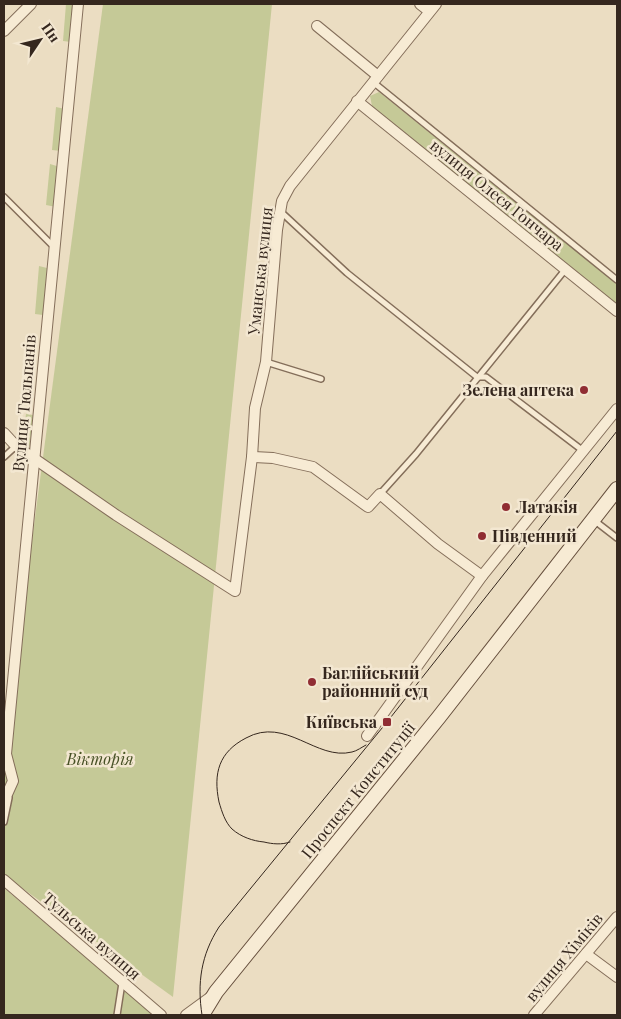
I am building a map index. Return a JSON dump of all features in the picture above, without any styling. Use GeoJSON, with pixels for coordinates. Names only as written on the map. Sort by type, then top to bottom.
{"type":"FeatureCollection","features":[{"type":"Feature","properties":{"kind":"street"},"geometry":{"type":"LineString","coordinates":[[4,31],[31,4]]}},
{"type":"Feature","properties":{"kind":"street","name":"Вулиця Тюльпанів"},"geometry":{"type":"LineString","coordinates":[[10,791],[13,781],[5,754],[78,4]]}},
{"type":"Feature","properties":{"kind":"street"},"geometry":{"type":"LineString","coordinates":[[420,4],[432,8]]}},
{"type":"Feature","properties":{"kind":"street","name":"Уманська вулиця"},"geometry":{"type":"LineString","coordinates":[[35,458],[116,515],[235,591],[252,457],[255,408],[266,362],[276,230],[282,201],[290,186],[432,8]]}},
{"type":"Feature","properties":{"kind":"street"},"geometry":{"type":"LineString","coordinates":[[317,26],[376,79]]}},
{"type":"Feature","properties":{"kind":"street","name":"вулиця Олеся Гончара"},"geometry":{"type":"LineString","coordinates":[[357,101],[617,311]]}},
{"type":"Feature","properties":{"kind":"street"},"geometry":{"type":"LineString","coordinates":[[367,736],[482,576],[617,409]]}},
{"type":"Feature","properties":{"kind":"street"},"geometry":{"type":"LineString","coordinates":[[4,433],[16,446],[35,458]]}},
{"type":"Feature","properties":{"kind":"street"},"geometry":{"type":"LineString","coordinates":[[252,457],[273,458],[313,467],[368,508],[380,494],[438,544],[482,576]]}},
{"type":"Feature","properties":{"kind":"street","name":"Проспект Конституції"},"geometry":{"type":"LineString","coordinates":[[202,1015],[216,992],[439,717],[617,489]]}},
{"type":"Feature","properties":{"kind":"street"},"geometry":{"type":"LineString","coordinates":[[4,801],[10,791]]}},
{"type":"Feature","properties":{"kind":"street","name":"Тульська вулиця"},"geometry":{"type":"LineString","coordinates":[[4,880],[161,1015]]}},
{"type":"Feature","properties":{"kind":"street","name":"вулиця Хіміків"},"geometry":{"type":"LineString","coordinates":[[534,1015],[617,917]]}},
{"type":"Feature","properties":{"kind":"street"},"geometry":{"type":"LineString","coordinates":[[586,954],[617,977]]}},
{"type":"Feature","properties":{"kind":"street"},"geometry":{"type":"LineString","coordinates":[[186,1015],[216,992]]}},
{"type":"Feature","properties":{"kind":"street"},"geometry":{"type":"LineString","coordinates":[[215,1015],[216,992]]}},
{"type":"Feature","properties":{"kind":"lane"},"geometry":{"type":"LineString","coordinates":[[376,79],[617,280]]}},
{"type":"Feature","properties":{"kind":"lane"},"geometry":{"type":"LineString","coordinates":[[4,197],[53,246]]}},
{"type":"Feature","properties":{"kind":"lane"},"geometry":{"type":"LineString","coordinates":[[280,212],[347,273],[476,377],[486,377],[582,450]]}},
{"type":"Feature","properties":{"kind":"lane"},"geometry":{"type":"LineString","coordinates":[[380,494],[416,454],[476,377],[565,270]]}},
{"type":"Feature","properties":{"kind":"lane"},"geometry":{"type":"LineString","coordinates":[[266,362],[321,379]]}},
{"type":"Feature","properties":{"kind":"lane"},"geometry":{"type":"LineString","coordinates":[[4,457],[16,446]]}},
{"type":"Feature","properties":{"kind":"lane"},"geometry":{"type":"LineString","coordinates":[[592,519],[617,538]]}},
{"type":"Feature","properties":{"kind":"lane"},"geometry":{"type":"LineString","coordinates":[[4,822],[10,791]]}},
{"type":"Feature","properties":{"kind":"lane"},"geometry":{"type":"LineString","coordinates":[[118,1015],[122,983]]}},
{"type":"Feature","properties":{"kind":"green space"},"geometry":{"type":"Polygon","coordinates":[[[66,4],[75,4],[71,42],[63,41],[66,4]]]}},
{"type":"Feature","properties":{"kind":"green space","name":"Вікторія"},"geometry":{"type":"Polygon","coordinates":[[[103,4],[272,4],[173,997],[4,875],[4,752],[103,4]]]}},
{"type":"Feature","properties":{"kind":"green space"},"geometry":{"type":"Polygon","coordinates":[[[379,92],[617,284],[617,304],[372,106],[370,96],[379,92]]]}},
{"type":"Feature","properties":{"kind":"green space"},"geometry":{"type":"Polygon","coordinates":[[[56,107],[65,109],[61,151],[52,150],[56,107]]]}},
{"type":"Feature","properties":{"kind":"green space"},"geometry":{"type":"Polygon","coordinates":[[[50,164],[60,167],[56,207],[46,205],[50,164]]]}},
{"type":"Feature","properties":{"kind":"green space"},"geometry":{"type":"Polygon","coordinates":[[[39,266],[47,268],[43,315],[35,314],[39,266]]]}},
{"type":"Feature","properties":{"kind":"green space"},"geometry":{"type":"Polygon","coordinates":[[[26,414],[33,415],[29,451],[22,446],[26,414]]]}},
{"type":"Feature","properties":{"kind":"green space"},"geometry":{"type":"Polygon","coordinates":[[[4,888],[154,1015],[4,1015],[4,888]]]}},
{"type":"Feature","properties":{"kind":"tram line"},"geometry":{"type":"LineString","coordinates":[[202,1015],[200,980],[204,959],[219,927],[387,722],[617,431]]}},
{"type":"Feature","properties":{"kind":"tram line"},"geometry":{"type":"LineString","coordinates":[[290,842],[277,844],[256,841],[232,829],[223,813],[217,791],[218,773],[224,757],[246,738],[261,733],[274,732],[288,735],[326,751],[339,753],[354,751],[366,745]]}},
{"type":"Feature","properties":{"kind":"place","name":"Зелена аптека"},"geometry":{"type":"Point","coordinates":[584,390]}},
{"type":"Feature","properties":{"kind":"place","name":"Латакія"},"geometry":{"type":"Point","coordinates":[506,507]}},
{"type":"Feature","properties":{"kind":"place","name":"Південний"},"geometry":{"type":"Point","coordinates":[482,536]}},
{"type":"Feature","properties":{"kind":"place","name":"Баглійський районний суд"},"geometry":{"type":"Point","coordinates":[312,682]}},
{"type":"Feature","properties":{"kind":"place","name":"Київська"},"geometry":{"type":"Point","coordinates":[387,722]}}]}
